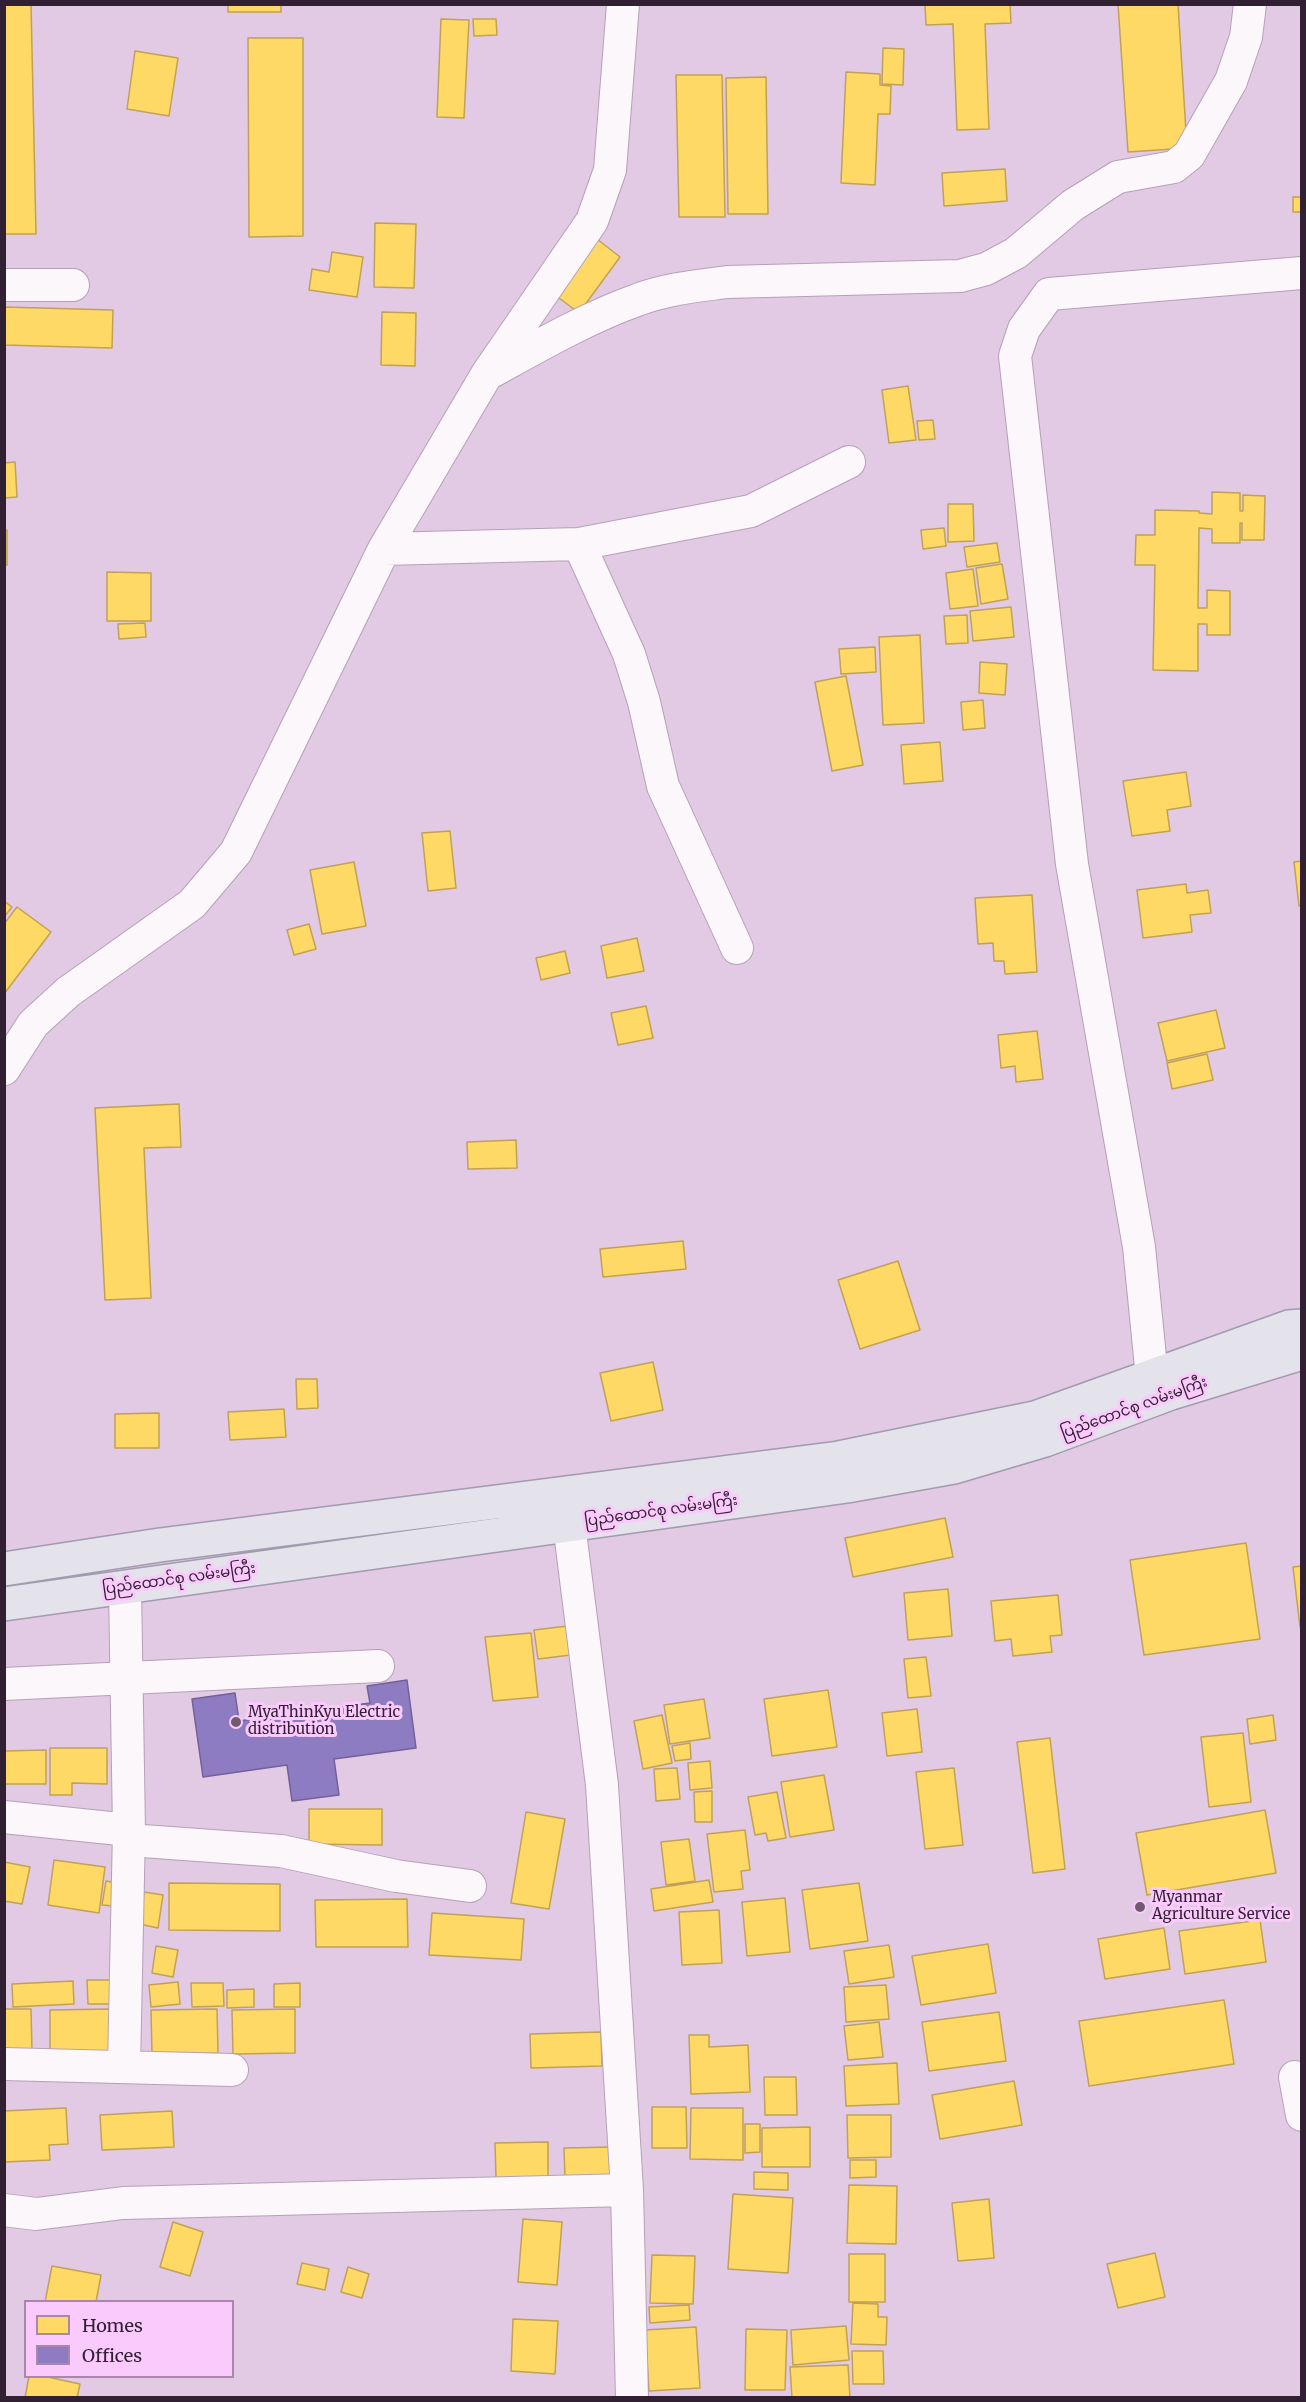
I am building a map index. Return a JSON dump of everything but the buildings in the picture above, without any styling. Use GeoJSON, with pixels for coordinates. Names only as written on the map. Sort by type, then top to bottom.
{"type":"FeatureCollection","features":[{"type":"Feature","properties":{"kind":"main road"},"geometry":{"type":"LineString","coordinates":[[4,1569],[160,1545],[840,1458],[1035,1418],[1289,1328],[1302,1326]]}},
{"type":"Feature","properties":{"kind":"main road","name":"ပြည်ထောင်စု လမ်းမကြီး"},"geometry":{"type":"LineString","coordinates":[[4,1604],[847,1486],[954,1467],[1046,1440],[1171,1393],[1302,1353]]}},
{"type":"Feature","properties":{"kind":"street"},"geometry":{"type":"LineString","coordinates":[[4,1069],[33,1024],[68,992],[192,904],[236,852],[384,549],[487,374],[592,221],[610,170],[623,4]]}},
{"type":"Feature","properties":{"kind":"street"},"geometry":{"type":"LineString","coordinates":[[487,374],[576,326],[638,299],[689,287],[727,282],[960,276],[986,269],[1016,254],[1073,205],[1118,177],[1174,167],[1189,155],[1231,81],[1246,37],[1250,4]]}},
{"type":"Feature","properties":{"kind":"street"},"geometry":{"type":"LineString","coordinates":[[1152,1377],[1139,1247],[1071,864],[1015,356],[1024,329],[1049,294],[1302,273]]}},
{"type":"Feature","properties":{"kind":"street"},"geometry":{"type":"LineString","coordinates":[[4,285],[73,285]]}},
{"type":"Feature","properties":{"kind":"street"},"geometry":{"type":"LineString","coordinates":[[384,549],[579,544],[750,511],[849,462]]}},
{"type":"Feature","properties":{"kind":"street"},"geometry":{"type":"LineString","coordinates":[[579,544],[629,654],[644,702],[663,786],[737,948]]}},
{"type":"Feature","properties":{"kind":"street"},"geometry":{"type":"LineString","coordinates":[[569,1524],[602,1785],[627,2190],[632,2397]]}},
{"type":"Feature","properties":{"kind":"street"},"geometry":{"type":"LineString","coordinates":[[124,2067],[129,1835],[125,1587]]}},
{"type":"Feature","properties":{"kind":"street"},"geometry":{"type":"LineString","coordinates":[[4,1684],[378,1666]]}},
{"type":"Feature","properties":{"kind":"street"},"geometry":{"type":"LineString","coordinates":[[4,1817],[129,1835],[281,1851],[396,1876],[470,1886]]}},
{"type":"Feature","properties":{"kind":"street"},"geometry":{"type":"LineString","coordinates":[[4,2064],[232,2070]]}},
{"type":"Feature","properties":{"kind":"street"},"geometry":{"type":"LineString","coordinates":[[4,2210],[36,2214],[123,2204],[627,2190]]}},
{"type":"Feature","properties":{"kind":"place","name":"MyaThinKyu Electric distribution"},"geometry":{"type":"Point","coordinates":[236,1722]}},
{"type":"Feature","properties":{"kind":"place","name":"Myanmar Agriculture Service"},"geometry":{"type":"Point","coordinates":[1140,1907]}}]}
